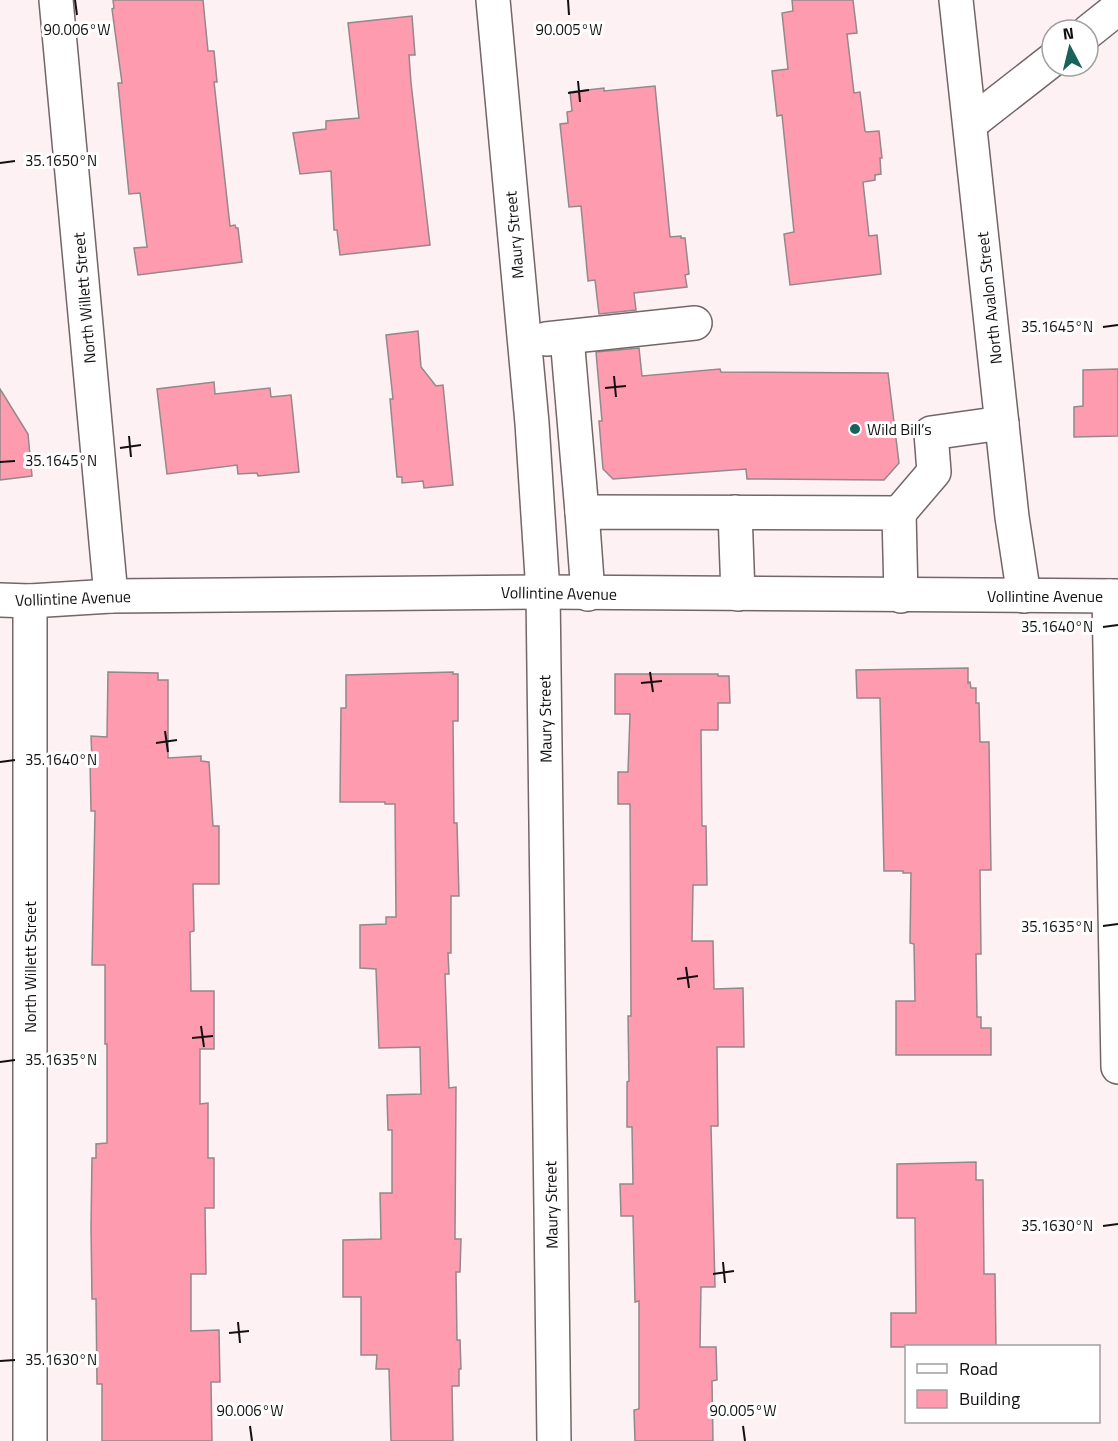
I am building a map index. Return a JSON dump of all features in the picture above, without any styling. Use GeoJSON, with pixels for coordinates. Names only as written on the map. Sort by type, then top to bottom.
{"type":"FeatureCollection","features":[{"type":"Feature","properties":{"kind":"street","name":"North Willett Street"},"geometry":{"type":"LineString","coordinates":[[56,0],[111,596]]}},
{"type":"Feature","properties":{"kind":"street","name":"Maury Street"},"geometry":{"type":"LineString","coordinates":[[493,0],[531,423],[543,592],[554,1441]]}},
{"type":"Feature","properties":{"kind":"street","name":"North Avalon Street"},"geometry":{"type":"LineString","coordinates":[[956,0],[1012,517],[1024,596]]}},
{"type":"Feature","properties":{"kind":"street"},"geometry":{"type":"LineString","coordinates":[[1100,22],[1118,8]]}},
{"type":"Feature","properties":{"kind":"street"},"geometry":{"type":"LineString","coordinates":[[970,124],[1040,69]]}},
{"type":"Feature","properties":{"kind":"street"},"geometry":{"type":"LineString","coordinates":[[523,342],[695,323]]}},
{"type":"Feature","properties":{"kind":"street"},"geometry":{"type":"LineString","coordinates":[[567,337],[588,594]]}},
{"type":"Feature","properties":{"kind":"street"},"geometry":{"type":"LineString","coordinates":[[531,423],[575,420]]}},
{"type":"Feature","properties":{"kind":"street"},"geometry":{"type":"LineString","coordinates":[[901,596],[899,513],[934,472],[931,433],[1002,423]]}},
{"type":"Feature","properties":{"kind":"street"},"geometry":{"type":"LineString","coordinates":[[582,512],[899,513]]}},
{"type":"Feature","properties":{"kind":"street"},"geometry":{"type":"LineString","coordinates":[[735,512],[738,594]]}},
{"type":"Feature","properties":{"kind":"street","name":"Vollintine Avenue"},"geometry":{"type":"LineString","coordinates":[[15,601],[111,596],[543,592],[1114,596]]}},
{"type":"Feature","properties":{"kind":"street"},"geometry":{"type":"LineString","coordinates":[[1114,596],[1118,1067]]}},
{"type":"Feature","properties":{"kind":"street","name":"North Willett Street"},"geometry":{"type":"LineString","coordinates":[[15,601],[30,1441]]}},
{"type":"Feature","properties":{"kind":"building"},"geometry":{"type":"Polygon","coordinates":[[[113,0],[203,0],[208,51],[214,51],[217,82],[214,82],[230,226],[235,225],[238,228],[242,262],[138,275],[134,248],[147,247],[140,193],[129,194],[118,83],[122,83],[112,9],[114,8],[113,0]]]}},
{"type":"Feature","properties":{"kind":"building"},"geometry":{"type":"Polygon","coordinates":[[[792,0],[853,0],[857,33],[847,34],[854,93],[860,92],[865,131],[879,131],[882,158],[880,158],[881,174],[875,175],[875,180],[863,182],[869,236],[877,235],[881,274],[790,285],[784,234],[794,232],[782,115],[777,116],[772,71],[788,69],[782,13],[793,11],[792,0]]]}},
{"type":"Feature","properties":{"kind":"building"},"geometry":{"type":"Polygon","coordinates":[[[412,16],[415,55],[409,55],[411,83],[430,245],[340,255],[337,230],[334,230],[331,171],[300,174],[293,133],[326,129],[326,121],[359,118],[348,23],[412,16]]]}},
{"type":"Feature","properties":{"kind":"building"},"geometry":{"type":"Polygon","coordinates":[[[655,86],[670,237],[685,238],[689,274],[685,275],[687,287],[634,293],[636,310],[599,314],[595,280],[588,281],[581,206],[569,207],[560,124],[568,123],[567,112],[572,111],[570,92],[655,86]]]}},
{"type":"Feature","properties":{"kind":"building"},"geometry":{"type":"Polygon","coordinates":[[[418,331],[421,367],[436,386],[443,385],[453,485],[424,488],[423,481],[402,483],[402,477],[397,477],[390,399],[393,399],[386,335],[418,331]]]}},
{"type":"Feature","properties":{"kind":"building"},"geometry":{"type":"Polygon","coordinates":[[[639,348],[642,376],[720,369],[721,372],[888,373],[899,463],[884,480],[747,479],[746,469],[613,479],[603,469],[599,421],[602,421],[596,352],[639,348]]]}},
{"type":"Feature","properties":{"kind":"building"},"geometry":{"type":"Polygon","coordinates":[[[1118,369],[1118,436],[1074,437],[1074,407],[1083,406],[1083,370],[1118,369]]]}},
{"type":"Feature","properties":{"kind":"building"},"geometry":{"type":"Polygon","coordinates":[[[214,382],[215,394],[270,388],[271,397],[291,395],[299,472],[258,476],[257,473],[238,474],[237,465],[167,474],[157,389],[214,382]]]}},
{"type":"Feature","properties":{"kind":"building"},"geometry":{"type":"Polygon","coordinates":[[[0,389],[28,434],[32,476],[0,480],[0,389]]]}},
{"type":"Feature","properties":{"kind":"building"},"geometry":{"type":"Polygon","coordinates":[[[968,668],[968,683],[970,682],[971,688],[976,688],[976,703],[979,703],[980,742],[989,742],[991,870],[980,870],[981,954],[976,954],[977,1017],[981,1017],[981,1028],[991,1028],[991,1055],[896,1055],[896,1001],[915,1001],[914,944],[910,943],[911,873],[884,871],[880,698],[857,698],[856,670],[968,668]]]}},
{"type":"Feature","properties":{"kind":"building"},"geometry":{"type":"Polygon","coordinates":[[[108,672],[158,673],[158,680],[168,680],[168,758],[201,756],[201,761],[209,762],[213,826],[219,826],[219,884],[193,884],[194,931],[190,932],[191,991],[214,991],[214,1049],[200,1049],[200,1104],[208,1103],[208,1158],[214,1158],[214,1208],[205,1208],[206,1274],[191,1274],[191,1331],[219,1330],[220,1382],[211,1382],[212,1441],[102,1441],[102,1384],[97,1384],[96,1299],[92,1299],[91,1227],[92,1158],[96,1158],[96,1144],[107,1143],[107,1044],[105,1044],[105,965],[92,965],[95,811],[91,811],[90,760],[92,760],[91,736],[107,737],[108,672]]]}},
{"type":"Feature","properties":{"kind":"building"},"geometry":{"type":"Polygon","coordinates":[[[453,672],[453,674],[458,674],[458,721],[453,721],[454,823],[457,823],[459,896],[451,896],[451,953],[448,953],[449,974],[445,974],[449,1088],[456,1087],[455,1239],[461,1239],[460,1272],[456,1272],[457,1340],[460,1340],[461,1369],[459,1369],[459,1386],[452,1386],[453,1441],[391,1441],[389,1369],[376,1369],[377,1355],[361,1355],[361,1297],[343,1297],[343,1240],[381,1239],[380,1193],[392,1193],[392,1130],[388,1130],[387,1095],[421,1094],[420,1047],[379,1048],[376,969],[360,968],[360,925],[386,924],[386,917],[396,917],[395,804],[340,802],[341,708],[346,708],[346,675],[453,672]]]}},
{"type":"Feature","properties":{"kind":"building"},"geometry":{"type":"Polygon","coordinates":[[[615,674],[718,674],[718,676],[729,676],[730,703],[718,703],[718,730],[701,730],[702,826],[706,826],[707,885],[693,885],[692,941],[713,941],[714,989],[743,988],[744,1047],[717,1047],[718,1126],[711,1126],[715,1287],[701,1287],[700,1347],[716,1347],[717,1380],[712,1381],[713,1441],[635,1441],[634,1410],[639,1409],[639,1301],[635,1302],[633,1216],[621,1216],[620,1184],[633,1184],[632,1127],[627,1127],[628,1016],[631,1016],[630,804],[618,804],[618,772],[628,772],[630,714],[615,714],[615,674]]]}},
{"type":"Feature","properties":{"kind":"building"},"geometry":{"type":"Polygon","coordinates":[[[976,1162],[976,1180],[983,1180],[984,1274],[995,1274],[996,1345],[891,1347],[891,1313],[916,1313],[915,1218],[897,1218],[897,1164],[976,1162]]]}},
{"type":"Feature","properties":{"kind":"place","name":"Wild Bill’s"},"geometry":{"type":"Point","coordinates":[855,429]}}]}
